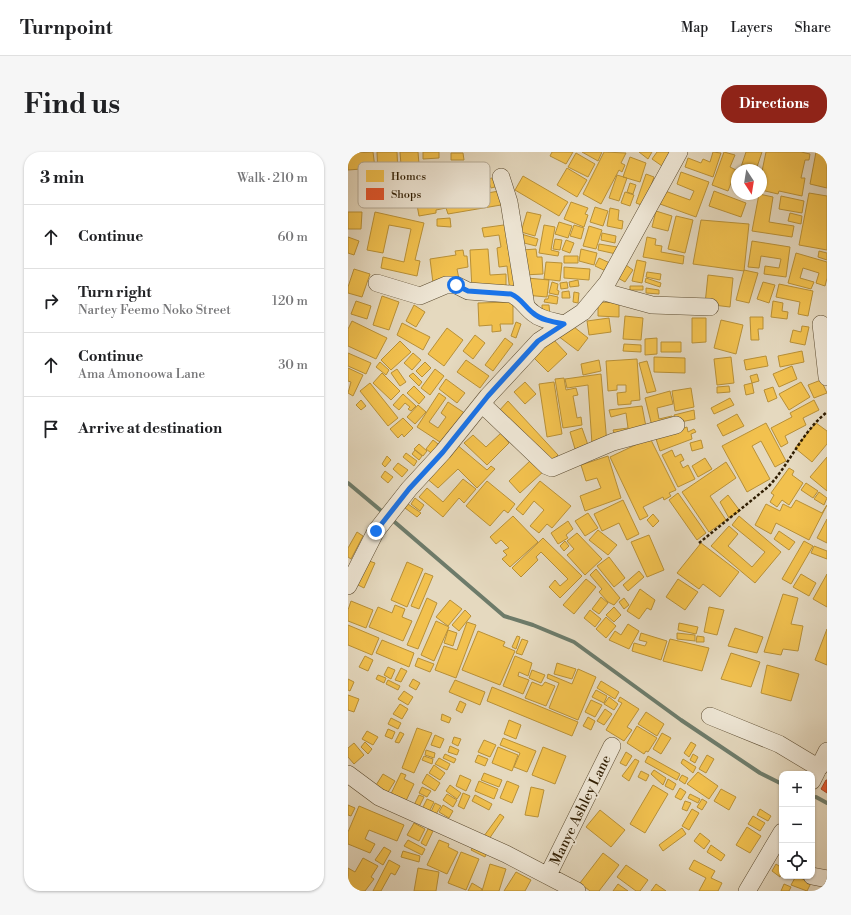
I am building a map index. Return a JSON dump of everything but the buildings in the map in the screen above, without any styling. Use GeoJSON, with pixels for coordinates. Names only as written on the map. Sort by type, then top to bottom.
{"type":"FeatureCollection","features":[{"type":"Feature","properties":{"kind":"street"},"geometry":{"type":"LineString","coordinates":[[348,585],[376,531],[409,489],[443,452],[482,404],[538,341],[583,312],[601,291],[618,264],[679,152]]}},
{"type":"Feature","properties":{"kind":"street"},"geometry":{"type":"LineString","coordinates":[[501,177],[510,202],[526,306]]}},
{"type":"Feature","properties":{"kind":"street"},"geometry":{"type":"LineString","coordinates":[[377,283],[420,296],[446,285],[456,285],[468,291],[511,294],[517,296],[540,318],[564,324]]}},
{"type":"Feature","properties":{"kind":"street"},"geometry":{"type":"LineString","coordinates":[[601,291],[652,305],[710,307]]}},
{"type":"Feature","properties":{"kind":"street"},"geometry":{"type":"LineString","coordinates":[[821,324],[827,377]]}},
{"type":"Feature","properties":{"kind":"street"},"geometry":{"type":"LineString","coordinates":[[482,404],[547,466],[552,468],[612,442],[676,425]]}},
{"type":"Feature","properties":{"kind":"street"},"geometry":{"type":"LineString","coordinates":[[710,716],[779,744],[810,771]]}},
{"type":"Feature","properties":{"kind":"street","name":"Manye Ashley Lane"},"geometry":{"type":"LineString","coordinates":[[548,875],[612,746]]}},
{"type":"Feature","properties":{"kind":"street"},"geometry":{"type":"LineString","coordinates":[[815,775],[827,751]]}},
{"type":"Feature","properties":{"kind":"street"},"geometry":{"type":"LineString","coordinates":[[348,774],[379,797],[548,875],[578,891]]}},
{"type":"Feature","properties":{"kind":"street"},"geometry":{"type":"LineString","coordinates":[[746,891],[776,854],[779,843]]}},
{"type":"Feature","properties":{"kind":"street"},"geometry":{"type":"LineString","coordinates":[[815,877],[827,879]]}},
{"type":"Feature","properties":{"kind":"path"},"geometry":{"type":"LineString","coordinates":[[699,543],[768,488],[805,434],[817,420],[827,412]]}},
{"type":"Feature","properties":{"kind":"waterway"},"geometry":{"type":"LineString","coordinates":[[348,483],[385,514]]}},
{"type":"Feature","properties":{"kind":"waterway"},"geometry":{"type":"LineString","coordinates":[[390,518],[504,616],[533,625],[574,642],[681,720],[760,773],[779,782]]}},
{"type":"Feature","properties":{"kind":"waterway"},"geometry":{"type":"LineString","coordinates":[[816,797],[827,803]]}},
{"type":"Feature","properties":{"kind":"route"},"geometry":{"type":"LineString","coordinates":[[376,531],[409,489],[443,452],[488,396],[538,341],[564,324],[540,318],[532,313],[517,296],[511,294],[468,291],[456,285]]}}]}
